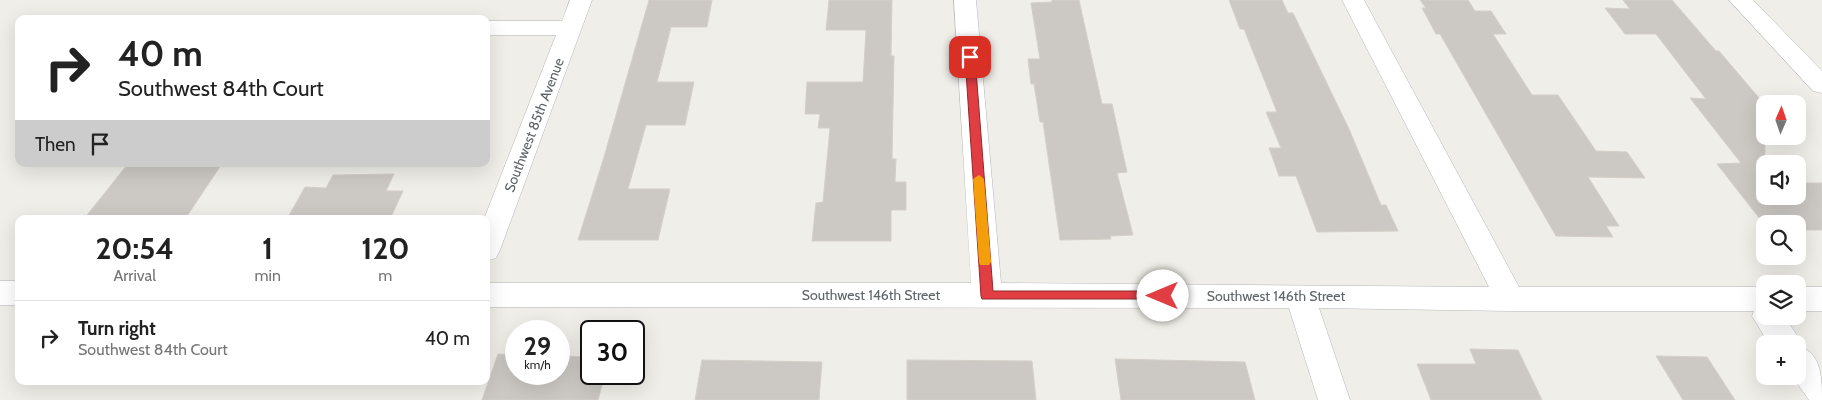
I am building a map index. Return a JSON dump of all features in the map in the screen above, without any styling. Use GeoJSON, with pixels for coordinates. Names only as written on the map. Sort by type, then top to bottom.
{"type":"FeatureCollection","features":[{"type":"Feature","properties":{"kind":"street","name":"Southwest 85th Avenue"},"geometry":{"type":"LineString","coordinates":[[490,240],[581,0]]}},
{"type":"Feature","properties":{"kind":"street"},"geometry":{"type":"LineString","coordinates":[[965,0],[987,296]]}},
{"type":"Feature","properties":{"kind":"street"},"geometry":{"type":"LineString","coordinates":[[1354,0],[1510,299]]}},
{"type":"Feature","properties":{"kind":"street"},"geometry":{"type":"LineString","coordinates":[[1740,0],[1822,85]]}},
{"type":"Feature","properties":{"kind":"street"},"geometry":{"type":"LineString","coordinates":[[490,28],[571,28]]}},
{"type":"Feature","properties":{"kind":"street"},"geometry":{"type":"LineString","coordinates":[[0,293],[15,293]]}},
{"type":"Feature","properties":{"kind":"street","name":"Southwest 146th Street"},"geometry":{"type":"LineString","coordinates":[[490,295],[1300,296],[1510,299],[1756,307]]}},
{"type":"Feature","properties":{"kind":"street"},"geometry":{"type":"LineString","coordinates":[[1300,296],[1334,400]]}},
{"type":"Feature","properties":{"kind":"street"},"geometry":{"type":"LineString","coordinates":[[1806,299],[1822,299]]}},
{"type":"Feature","properties":{"kind":"street"},"geometry":{"type":"LineString","coordinates":[[1806,370],[1822,393]]}},
{"type":"Feature","properties":{"kind":"building"},"geometry":{"type":"Polygon","coordinates":[[[649,0],[712,0],[707,27],[671,27],[657,82],[694,82],[685,125],[646,125],[628,189],[670,189],[658,240],[578,240],[604,157],[649,0]]]}},
{"type":"Feature","properties":{"kind":"building"},"geometry":{"type":"Polygon","coordinates":[[[829,0],[892,0],[891,56],[894,56],[892,159],[896,159],[895,182],[906,182],[906,210],[891,210],[891,241],[812,241],[816,203],[823,202],[830,128],[818,128],[820,114],[805,114],[807,82],[863,82],[866,30],[826,30],[829,0]]]}},
{"type":"Feature","properties":{"kind":"building"},"geometry":{"type":"Polygon","coordinates":[[[1052,0],[1079,0],[1102,104],[1112,104],[1127,172],[1117,173],[1133,235],[1110,236],[1111,239],[1060,240],[1043,122],[1040,122],[1034,84],[1031,84],[1028,59],[1040,59],[1031,3],[1052,2],[1052,0]]]}},
{"type":"Feature","properties":{"kind":"building"},"geometry":{"type":"Polygon","coordinates":[[[1229,0],[1282,0],[1288,13],[1293,13],[1349,129],[1381,205],[1386,205],[1398,231],[1317,232],[1296,176],[1279,176],[1269,148],[1281,148],[1266,112],[1277,112],[1244,29],[1240,29],[1229,0]]]}},
{"type":"Feature","properties":{"kind":"building"},"geometry":{"type":"Polygon","coordinates":[[[1420,0],[1468,0],[1475,11],[1491,11],[1506,34],[1493,34],[1532,95],[1558,95],[1596,151],[1627,152],[1645,178],[1588,177],[1619,226],[1606,226],[1613,237],[1556,236],[1440,34],[1436,34],[1422,8],[1426,8],[1420,0]]]}},
{"type":"Feature","properties":{"kind":"building"},"geometry":{"type":"Polygon","coordinates":[[[1623,0],[1672,0],[1716,51],[1719,51],[1756,95],[1756,145],[1765,145],[1765,155],[1756,155],[1756,205],[1806,205],[1806,183],[1822,183],[1822,230],[1806,230],[1806,215],[1757,215],[1717,164],[1741,163],[1690,98],[1706,99],[1656,34],[1625,34],[1605,8],[1630,9],[1623,0]]]}},
{"type":"Feature","properties":{"kind":"building"},"geometry":{"type":"Polygon","coordinates":[[[125,167],[220,167],[188,215],[87,215],[125,167]]]}},
{"type":"Feature","properties":{"kind":"building"},"geometry":{"type":"Polygon","coordinates":[[[394,174],[386,191],[403,191],[392,215],[289,215],[305,187],[326,188],[333,175],[394,174]]]}},
{"type":"Feature","properties":{"kind":"building"},"geometry":{"type":"Polygon","coordinates":[[[1470,349],[1518,350],[1542,400],[1431,400],[1417,364],[1476,364],[1470,349]]]}},
{"type":"Feature","properties":{"kind":"building"},"geometry":{"type":"Polygon","coordinates":[[[498,354],[505,354],[505,385],[570,385],[570,356],[580,357],[580,385],[602,385],[598,400],[482,400],[487,385],[490,385],[490,377],[498,354]]]}},
{"type":"Feature","properties":{"kind":"building"},"geometry":{"type":"Polygon","coordinates":[[[1656,356],[1707,357],[1735,400],[1683,400],[1656,356]]]}},
{"type":"Feature","properties":{"kind":"building"},"geometry":{"type":"Polygon","coordinates":[[[1115,359],[1245,362],[1255,400],[1121,400],[1115,359]]]}},
{"type":"Feature","properties":{"kind":"building"},"geometry":{"type":"Polygon","coordinates":[[[702,360],[822,362],[819,400],[695,400],[702,360]]]}},
{"type":"Feature","properties":{"kind":"building"},"geometry":{"type":"Polygon","coordinates":[[[907,360],[1032,361],[1036,400],[907,400],[907,360]]]}},
{"type":"Feature","properties":{"kind":"slow traffic"},"geometry":{"type":"LineString","coordinates":[[979,179],[985,262]]}},
{"type":"Feature","properties":{"kind":"route"},"geometry":{"type":"LineString","coordinates":[[970,57],[987,296],[1163,296]]}}]}
